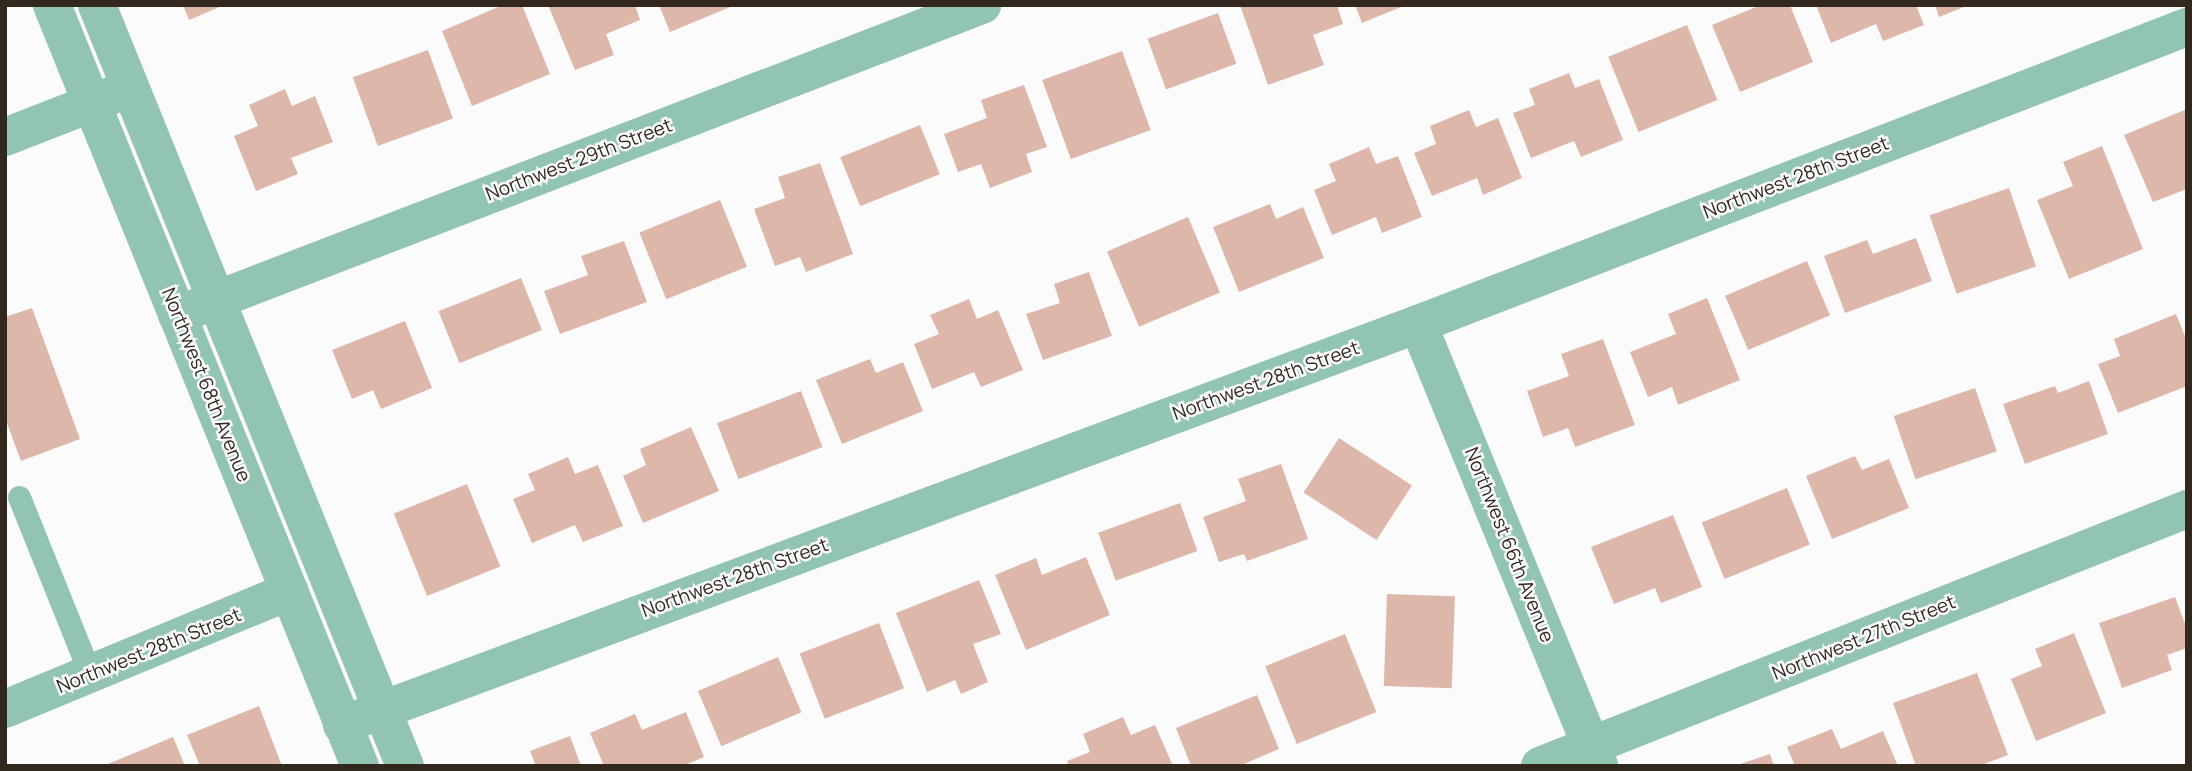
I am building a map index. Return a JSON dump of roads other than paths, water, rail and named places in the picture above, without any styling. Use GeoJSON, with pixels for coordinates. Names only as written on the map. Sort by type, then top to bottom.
{"type":"FeatureCollection","features":[{"type":"Feature","properties":{"kind":"street","name":"Northwest 68th Avenue"},"geometry":{"type":"LineString","coordinates":[[52,5],[360,766]]}},
{"type":"Feature","properties":{"kind":"street"},"geometry":{"type":"LineString","coordinates":[[97,5],[405,766]]}},
{"type":"Feature","properties":{"kind":"street","name":"Northwest 29th Street"},"geometry":{"type":"LineString","coordinates":[[177,315],[982,5]]}},
{"type":"Feature","properties":{"kind":"street","name":"Northwest 28th Street"},"geometry":{"type":"LineString","coordinates":[[342,725],[1418,324],[2187,27]]}},
{"type":"Feature","properties":{"kind":"street"},"geometry":{"type":"LineString","coordinates":[[5,138],[131,88]]}},
{"type":"Feature","properties":{"kind":"street","name":"Northwest 66th Avenue"},"geometry":{"type":"LineString","coordinates":[[1418,324],[1595,756]]}},
{"type":"Feature","properties":{"kind":"street","name":"Northwest 27th Street"},"geometry":{"type":"LineString","coordinates":[[1540,766],[1595,756],[2187,509]]}},
{"type":"Feature","properties":{"kind":"street","name":"Northwest 28th Street"},"geometry":{"type":"LineString","coordinates":[[5,709],[290,591]]}},
{"type":"Feature","properties":{"kind":"lane"},"geometry":{"type":"LineString","coordinates":[[19,498],[90,674]]}}]}
